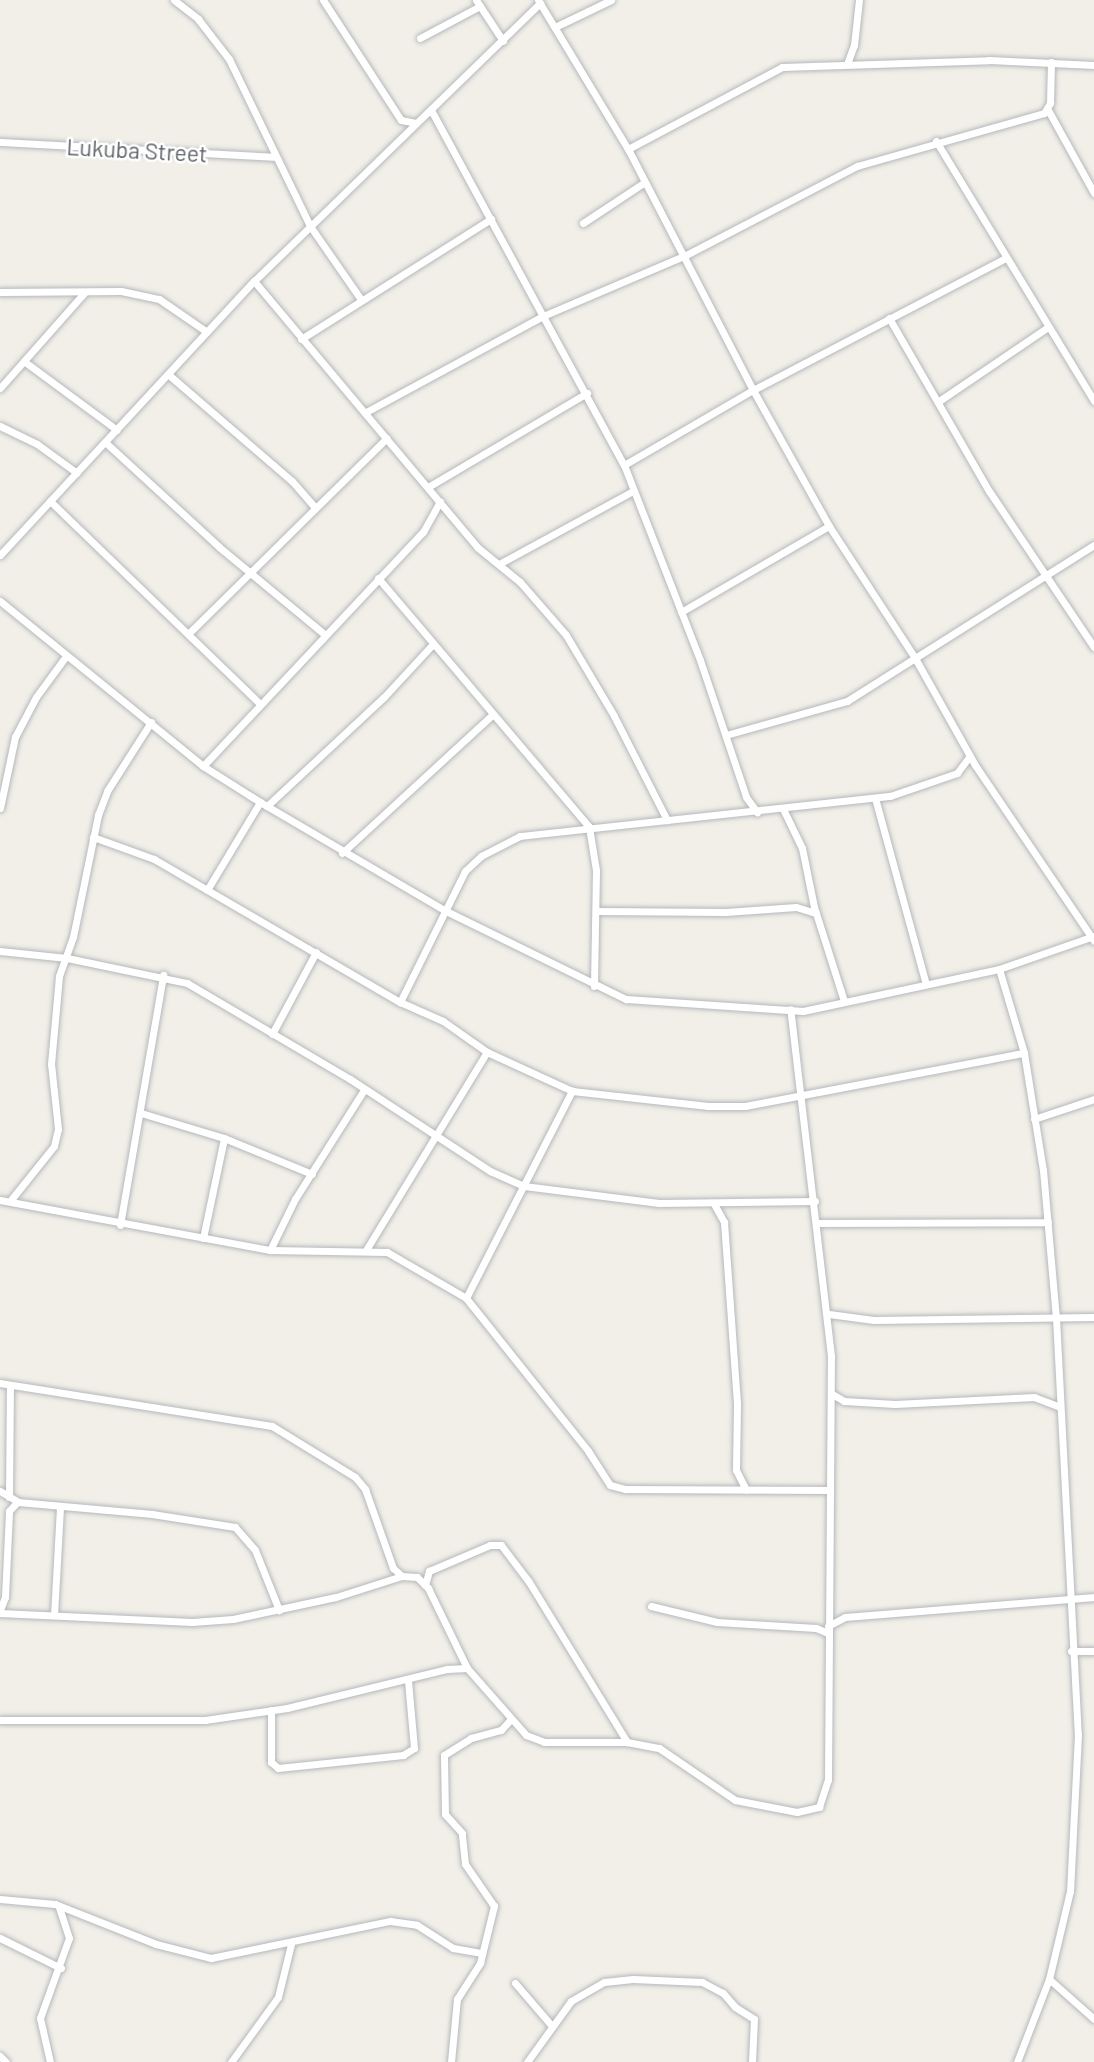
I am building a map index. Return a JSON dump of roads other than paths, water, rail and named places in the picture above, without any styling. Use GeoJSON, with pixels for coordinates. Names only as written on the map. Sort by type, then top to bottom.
{"type":"FeatureCollection","features":[{"type":"Feature","properties":{"kind":"street"},"geometry":{"type":"LineString","coordinates":[[174,0],[198,19],[229,59],[274,157],[310,226],[360,298]]}},
{"type":"Feature","properties":{"kind":"street"},"geometry":{"type":"LineString","coordinates":[[323,0],[401,120],[416,123]]}},
{"type":"Feature","properties":{"kind":"street"},"geometry":{"type":"LineString","coordinates":[[557,26],[611,0]]}},
{"type":"Feature","properties":{"kind":"street"},"geometry":{"type":"LineString","coordinates":[[847,64],[854,45],[859,0]]}},
{"type":"Feature","properties":{"kind":"street"},"geometry":{"type":"LineString","coordinates":[[0,555],[254,281],[503,41],[539,1],[557,26],[628,149],[686,256],[752,390],[830,526],[915,659],[970,756],[1093,939],[999,969],[803,1011],[638,1000],[594,986],[444,910],[342,853],[203,766],[0,601]]}},
{"type":"Feature","properties":{"kind":"street"},"geometry":{"type":"LineString","coordinates":[[420,38],[478,3],[503,41]]}},
{"type":"Feature","properties":{"kind":"street"},"geometry":{"type":"LineString","coordinates":[[854,45],[864,64]]}},
{"type":"Feature","properties":{"kind":"street"},"geometry":{"type":"LineString","coordinates":[[628,149],[782,67],[1051,62],[1094,65]]}},
{"type":"Feature","properties":{"kind":"street"},"geometry":{"type":"LineString","coordinates":[[1051,62],[1048,110],[1094,193]]}},
{"type":"Feature","properties":{"kind":"street"},"geometry":{"type":"LineString","coordinates":[[430,110],[624,465],[681,612],[746,797],[757,812]]}},
{"type":"Feature","properties":{"kind":"street"},"geometry":{"type":"LineString","coordinates":[[366,412],[543,316],[686,256],[857,166],[1048,110]]}},
{"type":"Feature","properties":{"kind":"street"},"geometry":{"type":"LineString","coordinates":[[936,141],[1004,258],[1094,401]]}},
{"type":"Feature","properties":{"kind":"street","name":"Lukuba Street"},"geometry":{"type":"LineString","coordinates":[[0,142],[274,157]]}},
{"type":"Feature","properties":{"kind":"street"},"geometry":{"type":"LineString","coordinates":[[583,223],[645,182]]}},
{"type":"Feature","properties":{"kind":"street"},"geometry":{"type":"LineString","coordinates":[[301,339],[360,298],[491,219]]}},
{"type":"Feature","properties":{"kind":"street"},"geometry":{"type":"LineString","coordinates":[[624,465],[752,390],[1004,258]]}},
{"type":"Feature","properties":{"kind":"street"},"geometry":{"type":"LineString","coordinates":[[254,281],[477,547],[499,564],[566,635],[667,820]]}},
{"type":"Feature","properties":{"kind":"street"},"geometry":{"type":"LineString","coordinates":[[0,292],[121,291],[159,299],[207,332]]}},
{"type":"Feature","properties":{"kind":"street"},"geometry":{"type":"LineString","coordinates":[[0,388],[85,292]]}},
{"type":"Feature","properties":{"kind":"street"},"geometry":{"type":"LineString","coordinates":[[889,318],[1044,575],[1094,646]]}},
{"type":"Feature","properties":{"kind":"street"},"geometry":{"type":"LineString","coordinates":[[939,401],[1048,327]]}},
{"type":"Feature","properties":{"kind":"street"},"geometry":{"type":"LineString","coordinates":[[25,362],[117,430]]}},
{"type":"Feature","properties":{"kind":"street"},"geometry":{"type":"LineString","coordinates":[[169,375],[292,481],[314,506]]}},
{"type":"Feature","properties":{"kind":"street"},"geometry":{"type":"LineString","coordinates":[[429,487],[587,393]]}},
{"type":"Feature","properties":{"kind":"street"},"geometry":{"type":"LineString","coordinates":[[0,426],[37,444],[77,473]]}},
{"type":"Feature","properties":{"kind":"street"},"geometry":{"type":"LineString","coordinates":[[190,632],[314,506],[387,438]]}},
{"type":"Feature","properties":{"kind":"street"},"geometry":{"type":"LineString","coordinates":[[105,443],[324,634]]}},
{"type":"Feature","properties":{"kind":"street"},"geometry":{"type":"LineString","coordinates":[[499,564],[633,491]]}},
{"type":"Feature","properties":{"kind":"street"},"geometry":{"type":"LineString","coordinates":[[50,501],[190,632],[259,703]]}},
{"type":"Feature","properties":{"kind":"street"},"geometry":{"type":"LineString","coordinates":[[203,766],[259,703],[433,520],[440,501]]}},
{"type":"Feature","properties":{"kind":"street"},"geometry":{"type":"LineString","coordinates":[[681,612],[830,526]]}},
{"type":"Feature","properties":{"kind":"street"},"geometry":{"type":"LineString","coordinates":[[726,735],[847,701],[1094,545]]}},
{"type":"Feature","properties":{"kind":"street"},"geometry":{"type":"LineString","coordinates":[[378,578],[432,645],[474,688],[492,715],[589,827],[594,842],[597,911],[594,986]]}},
{"type":"Feature","properties":{"kind":"street"},"geometry":{"type":"LineString","coordinates":[[207,890],[264,804],[384,697],[432,645]]}},
{"type":"Feature","properties":{"kind":"street"},"geometry":{"type":"LineString","coordinates":[[0,808],[15,737],[36,697],[66,656]]}},
{"type":"Feature","properties":{"kind":"street"},"geometry":{"type":"LineString","coordinates":[[342,853],[492,715]]}},
{"type":"Feature","properties":{"kind":"street"},"geometry":{"type":"LineString","coordinates":[[10,1201],[54,1146],[58,1129],[51,1046],[59,976],[67,958],[93,837],[107,792],[151,722]]}},
{"type":"Feature","properties":{"kind":"street"},"geometry":{"type":"LineString","coordinates":[[400,1002],[465,871],[499,846],[520,836],[589,827],[784,811],[874,798],[934,785],[966,767],[970,756]]}},
{"type":"Feature","properties":{"kind":"street"},"geometry":{"type":"LineString","coordinates":[[874,798],[926,984]]}},
{"type":"Feature","properties":{"kind":"street"},"geometry":{"type":"LineString","coordinates":[[784,811],[802,848],[816,913],[844,1001]]}},
{"type":"Feature","properties":{"kind":"street"},"geometry":{"type":"LineString","coordinates":[[93,837],[154,859],[400,1002],[443,1021],[486,1052],[572,1091],[708,1106],[745,1105],[1024,1053]]}},
{"type":"Feature","properties":{"kind":"street"},"geometry":{"type":"LineString","coordinates":[[597,911],[726,912],[796,906],[816,913]]}},
{"type":"Feature","properties":{"kind":"street"},"geometry":{"type":"LineString","coordinates":[[0,951],[67,958],[163,975],[187,983],[435,1133],[490,1171],[524,1186],[659,1203],[814,1200]]}},
{"type":"Feature","properties":{"kind":"street"},"geometry":{"type":"LineString","coordinates":[[272,1034],[316,952]]}},
{"type":"Feature","properties":{"kind":"street"},"geometry":{"type":"LineString","coordinates":[[999,969],[1024,1053],[1048,1222],[1056,1318],[1068,1598],[1078,1734],[1070,1891],[1049,1979],[1017,2062]]}},
{"type":"Feature","properties":{"kind":"street"},"geometry":{"type":"LineString","coordinates":[[120,1225],[163,975]]}},
{"type":"Feature","properties":{"kind":"street"},"geometry":{"type":"LineString","coordinates":[[10,1385],[13,1499],[9,1511],[5,1597],[0,1612],[192,1622],[278,1610],[402,1576],[417,1577],[425,1585],[467,1668],[526,1735],[544,1742],[627,1742],[659,1748],[735,1800],[762,1808],[811,1812],[824,1799],[828,1780],[832,1394],[829,1314],[790,1009]]}},
{"type":"Feature","properties":{"kind":"street"},"geometry":{"type":"LineString","coordinates":[[366,1250],[486,1052]]}},
{"type":"Feature","properties":{"kind":"street"},"geometry":{"type":"LineString","coordinates":[[270,1250],[312,1174],[364,1090]]}},
{"type":"Feature","properties":{"kind":"street"},"geometry":{"type":"LineString","coordinates":[[466,1298],[572,1091]]}},
{"type":"Feature","properties":{"kind":"street"},"geometry":{"type":"LineString","coordinates":[[1034,1119],[1094,1099]]}},
{"type":"Feature","properties":{"kind":"street"},"geometry":{"type":"LineString","coordinates":[[141,1112],[223,1138],[312,1174]]}},
{"type":"Feature","properties":{"kind":"street"},"geometry":{"type":"LineString","coordinates":[[203,1238],[223,1138]]}},
{"type":"Feature","properties":{"kind":"street"},"geometry":{"type":"LineString","coordinates":[[0,1200],[120,1225],[270,1250],[366,1250],[411,1264],[466,1298],[580,1440],[610,1485],[829,1490]]}},
{"type":"Feature","properties":{"kind":"street"},"geometry":{"type":"LineString","coordinates":[[714,1204],[724,1222],[737,1405],[736,1471],[746,1490]]}},
{"type":"Feature","properties":{"kind":"street"},"geometry":{"type":"LineString","coordinates":[[818,1223],[1048,1222]]}},
{"type":"Feature","properties":{"kind":"street"},"geometry":{"type":"LineString","coordinates":[[829,1314],[874,1320],[1094,1317]]}},
{"type":"Feature","properties":{"kind":"street"},"geometry":{"type":"LineString","coordinates":[[0,1383],[272,1426],[355,1477],[365,1489],[393,1568],[402,1576]]}},
{"type":"Feature","properties":{"kind":"street"},"geometry":{"type":"LineString","coordinates":[[832,1394],[844,1401],[895,1404],[1034,1397],[1060,1407]]}},
{"type":"Feature","properties":{"kind":"street"},"geometry":{"type":"LineString","coordinates":[[0,1491],[13,1499],[60,1507],[152,1514],[234,1527],[255,1550],[278,1610]]}},
{"type":"Feature","properties":{"kind":"street"},"geometry":{"type":"LineString","coordinates":[[54,1615],[60,1507]]}},
{"type":"Feature","properties":{"kind":"street"},"geometry":{"type":"LineString","coordinates":[[425,1585],[429,1571],[490,1545],[501,1545],[529,1582],[627,1742]]}},
{"type":"Feature","properties":{"kind":"street"},"geometry":{"type":"LineString","coordinates":[[651,1606],[716,1622],[828,1630],[845,1617],[1094,1597]]}},
{"type":"Feature","properties":{"kind":"street"},"geometry":{"type":"LineString","coordinates":[[1071,1651],[1094,1651]]}},
{"type":"Feature","properties":{"kind":"street"},"geometry":{"type":"LineString","coordinates":[[0,1720],[205,1720],[271,1710],[408,1681],[447,1669],[467,1668]]}},
{"type":"Feature","properties":{"kind":"street"},"geometry":{"type":"LineString","coordinates":[[271,1710],[271,1762],[278,1768],[404,1755],[414,1748],[408,1681]]}},
{"type":"Feature","properties":{"kind":"street"},"geometry":{"type":"LineString","coordinates":[[452,2062],[457,1999],[480,1963],[492,1898],[466,1864],[462,1833],[445,1814],[443,1759],[450,1749],[501,1730],[510,1720]]}},
{"type":"Feature","properties":{"kind":"street"},"geometry":{"type":"LineString","coordinates":[[0,1899],[59,1906],[156,1944],[211,1958],[291,1944],[375,1922],[406,1922],[453,1948],[481,1953]]}},
{"type":"Feature","properties":{"kind":"street"},"geometry":{"type":"LineString","coordinates":[[50,2062],[40,2018],[61,1968],[69,1938],[59,1906]]}},
{"type":"Feature","properties":{"kind":"street"},"geometry":{"type":"LineString","coordinates":[[0,1938],[61,1968]]}},
{"type":"Feature","properties":{"kind":"street"},"geometry":{"type":"LineString","coordinates":[[231,2062],[278,1997],[291,1944]]}},
{"type":"Feature","properties":{"kind":"street"},"geometry":{"type":"LineString","coordinates":[[1049,1979],[1094,2019]]}},
{"type":"Feature","properties":{"kind":"street"},"geometry":{"type":"LineString","coordinates":[[527,2062],[571,2001],[604,1982],[702,1982],[723,1993],[735,2007],[754,2019],[752,2062]]}},
{"type":"Feature","properties":{"kind":"street"},"geometry":{"type":"LineString","coordinates":[[515,1983],[552,2026]]}},
{"type":"Feature","properties":{"kind":"street"},"geometry":{"type":"LineString","coordinates":[[0,2056],[6,2062]]}}]}
